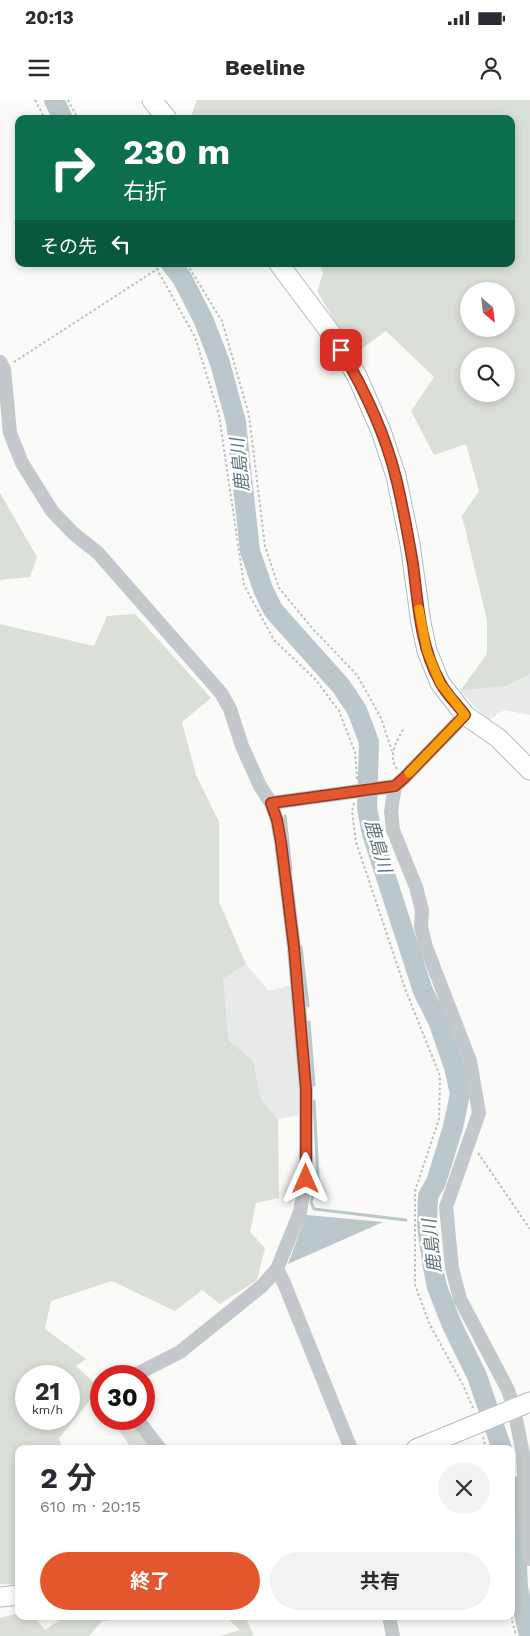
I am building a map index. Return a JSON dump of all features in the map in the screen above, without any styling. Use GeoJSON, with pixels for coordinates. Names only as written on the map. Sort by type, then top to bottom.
{"type":"FeatureCollection","features":[{"type":"Feature","properties":{"kind":"main road"},"geometry":{"type":"LineString","coordinates":[[152,100],[163,115]]}},
{"type":"Feature","properties":{"kind":"main road"},"geometry":{"type":"LineString","coordinates":[[281,267],[333,336],[357,376],[381,431],[396,476],[410,544],[421,623],[427,651],[440,683],[465,715],[498,738],[530,770]]}},
{"type":"Feature","properties":{"kind":"main road"},"geometry":{"type":"LineString","coordinates":[[426,1445],[522,1405]]}},
{"type":"Feature","properties":{"kind":"main road"},"geometry":{"type":"LineString","coordinates":[[0,1596],[15,1595]]}},
{"type":"Feature","properties":{"kind":"street"},"geometry":{"type":"LineString","coordinates":[[2,366],[10,433],[22,463],[52,512],[73,533],[98,553],[221,693],[230,709],[242,746],[260,786],[271,803],[277,820],[281,842],[293,938],[306,1089],[306,1179],[300,1212],[277,1269],[262,1286],[180,1352],[155,1365]]}},
{"type":"Feature","properties":{"kind":"street"},"geometry":{"type":"LineString","coordinates":[[465,715],[396,784],[391,812],[393,830],[416,887],[422,910],[421,927],[426,947],[470,1061],[478,1113],[446,1208],[452,1268],[460,1299],[508,1390],[522,1405],[528,1550],[530,1559]]}},
{"type":"Feature","properties":{"kind":"street"},"geometry":{"type":"LineString","coordinates":[[271,803],[396,784]]}},
{"type":"Feature","properties":{"kind":"street"},"geometry":{"type":"LineString","coordinates":[[277,1269],[284,1282],[349,1445]]}},
{"type":"Feature","properties":{"kind":"street"},"geometry":{"type":"LineString","coordinates":[[145,1430],[157,1445]]}},
{"type":"Feature","properties":{"kind":"street"},"geometry":{"type":"LineString","coordinates":[[391,1620],[394,1636]]}},
{"type":"Feature","properties":{"kind":"path"},"geometry":{"type":"LineString","coordinates":[[35,100],[43,115]]}},
{"type":"Feature","properties":{"kind":"path"},"geometry":{"type":"LineString","coordinates":[[68,100],[76,115]]}},
{"type":"Feature","properties":{"kind":"path"},"geometry":{"type":"LineString","coordinates":[[189,267],[222,321],[249,414],[265,546],[279,588],[312,629],[357,675],[381,718],[392,751],[396,784]]}},
{"type":"Feature","properties":{"kind":"path"},"geometry":{"type":"LineString","coordinates":[[2,366],[158,268],[195,337],[219,415],[244,585],[274,640],[316,680],[339,711],[355,752],[358,790],[352,811],[356,842],[406,991],[440,1076],[438,1119],[415,1190],[415,1285],[430,1325],[463,1385],[479,1423]]}},
{"type":"Feature","properties":{"kind":"path"},"geometry":{"type":"LineString","coordinates":[[392,751],[404,728]]}},
{"type":"Feature","properties":{"kind":"path"},"geometry":{"type":"LineString","coordinates":[[512,1620],[516,1636]]}},
{"type":"Feature","properties":{"kind":"shaded area"},"geometry":{"type":"Polygon","coordinates":[[[197,100],[530,100],[530,674],[507,686],[460,691],[487,654],[487,620],[462,516],[479,491],[466,444],[434,455],[411,411],[434,377],[386,331],[354,354],[317,291],[323,273],[320,267],[515,267],[515,115],[192,115],[197,100]]]}},
{"type":"Feature","properties":{"kind":"shaded area"},"geometry":{"type":"Polygon","coordinates":[[[0,493],[37,557],[30,577],[0,580],[0,493]]]}},
{"type":"Feature","properties":{"kind":"shaded area"},"geometry":{"type":"Polygon","coordinates":[[[135,614],[211,698],[182,722],[196,775],[219,822],[219,902],[246,964],[223,979],[229,1041],[253,1060],[261,1100],[278,1119],[279,1198],[256,1203],[250,1232],[265,1248],[257,1280],[220,1304],[202,1290],[175,1311],[112,1281],[51,1301],[45,1329],[86,1359],[77,1365],[15,1365],[15,1430],[66,1430],[59,1438],[61,1445],[15,1445],[15,1585],[0,1584],[0,624],[94,646],[107,616],[135,614]]]}},
{"type":"Feature","properties":{"kind":"shaded area"},"geometry":{"type":"Polygon","coordinates":[[[530,674],[530,715],[504,710],[488,720],[460,691],[507,686],[530,674]]]}},
{"type":"Feature","properties":{"kind":"shaded area"},"geometry":{"type":"Polygon","coordinates":[[[246,964],[269,991],[294,984],[300,1115],[278,1119],[261,1100],[253,1060],[229,1041],[223,978],[246,964]]]}},
{"type":"Feature","properties":{"kind":"shaded area"},"geometry":{"type":"Polygon","coordinates":[[[307,1215],[383,1222],[288,1264],[307,1215]]]}},
{"type":"Feature","properties":{"kind":"shaded area"},"geometry":{"type":"Polygon","coordinates":[[[80,1370],[90,1379],[90,1400],[80,1412],[80,1370]]]}},
{"type":"Feature","properties":{"kind":"shaded area"},"geometry":{"type":"Polygon","coordinates":[[[119,1430],[137,1430],[149,1445],[129,1445],[119,1430]]]}},
{"type":"Feature","properties":{"kind":"shaded area"},"geometry":{"type":"Polygon","coordinates":[[[15,1614],[15,1620],[36,1620],[45,1630],[60,1620],[110,1620],[102,1621],[89,1636],[0,1636],[0,1618],[15,1614]]]}},
{"type":"Feature","properties":{"kind":"shaded area"},"geometry":{"type":"Polygon","coordinates":[[[229,1620],[247,1620],[254,1636],[220,1636],[240,1630],[229,1620]]]}},
{"type":"Feature","properties":{"kind":"waterway","name":"鹿島川"},"geometry":{"type":"LineString","coordinates":[[54,100],[61,115]]}},
{"type":"Feature","properties":{"kind":"waterway","name":"鹿島川"},"geometry":{"type":"LineString","coordinates":[[173,267],[182,278],[204,321],[220,363],[236,422],[250,551],[263,589],[273,610],[341,686],[357,710],[369,742],[367,808],[372,834],[423,991],[438,1021],[454,1067],[460,1094],[453,1127],[442,1163],[436,1182],[428,1196],[427,1225],[432,1262],[437,1287],[452,1325],[477,1376],[501,1445]]}},
{"type":"Feature","properties":{"kind":"waterway"},"geometry":{"type":"LineString","coordinates":[[285,816],[291,870]]}},
{"type":"Feature","properties":{"kind":"waterway"},"geometry":{"type":"LineString","coordinates":[[301,947],[308,1006]]}},
{"type":"Feature","properties":{"kind":"waterway"},"geometry":{"type":"LineString","coordinates":[[309,1022],[314,1085]]}},
{"type":"Feature","properties":{"kind":"waterway"},"geometry":{"type":"LineString","coordinates":[[314,1101],[318,1178],[311,1202],[314,1209],[406,1220]]}},
{"type":"Feature","properties":{"kind":"waterway","name":"鹿島川"},"geometry":{"type":"LineString","coordinates":[[420,1222],[427,1225]]}},
{"type":"Feature","properties":{"kind":"waterway","name":"鹿島川"},"geometry":{"type":"LineString","coordinates":[[515,1528],[518,1588],[529,1636]]}},
{"type":"Feature","properties":{"kind":"slow traffic"},"geometry":{"type":"LineString","coordinates":[[409,773],[465,715],[440,683],[427,651],[419,609]]}},
{"type":"Feature","properties":{"kind":"route"},"geometry":{"type":"LineString","coordinates":[[306,1179],[306,1089],[294,947],[281,842],[277,820],[271,803],[395,786],[465,715],[440,683],[427,651],[421,623],[410,544],[396,476],[381,431],[357,376],[341,350]]}}]}
